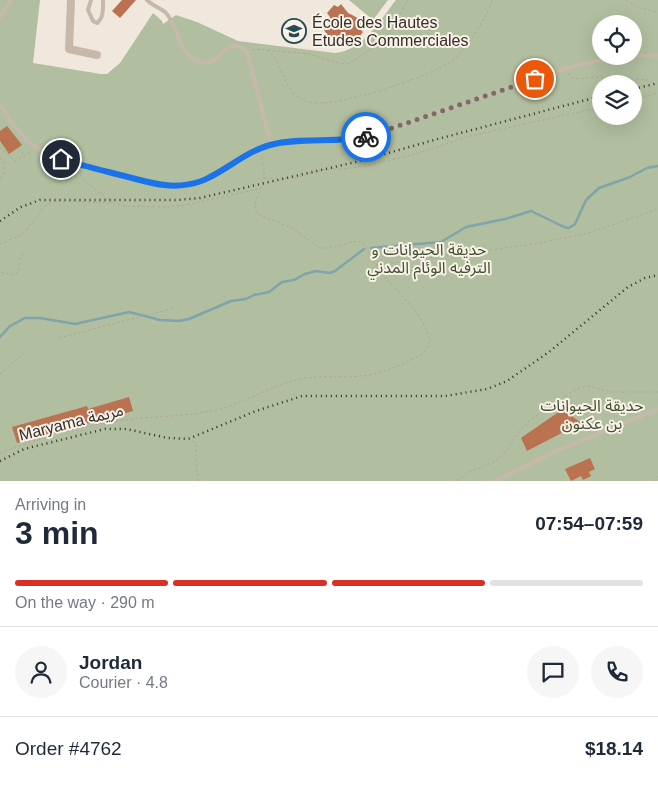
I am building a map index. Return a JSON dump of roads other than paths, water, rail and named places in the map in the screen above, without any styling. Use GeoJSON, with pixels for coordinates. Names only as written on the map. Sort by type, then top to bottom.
{"type":"FeatureCollection","features":[{"type":"Feature","properties":{"kind":"street"},"geometry":{"type":"LineString","coordinates":[[71,0],[69,49],[96,55]]}},
{"type":"Feature","properties":{"kind":"street"},"geometry":{"type":"LineString","coordinates":[[71,10],[77,0]]}},
{"type":"Feature","properties":{"kind":"lane"},"geometry":{"type":"LineString","coordinates":[[0,17],[11,0]]}},
{"type":"Feature","properties":{"kind":"lane"},"geometry":{"type":"LineString","coordinates":[[91,0],[88,10],[93,21],[97,23],[102,16],[103,0]]}},
{"type":"Feature","properties":{"kind":"lane"},"geometry":{"type":"LineString","coordinates":[[147,0],[167,14],[185,49],[194,60],[205,64],[214,62],[225,49],[232,46],[242,48],[246,52],[271,144]]}},
{"type":"Feature","properties":{"kind":"lane"},"geometry":{"type":"LineString","coordinates":[[642,56],[658,55]]}},
{"type":"Feature","properties":{"kind":"lane"},"geometry":{"type":"LineString","coordinates":[[0,104],[20,133],[38,148],[74,163],[152,183],[173,186],[210,178],[271,144],[349,140],[366,137],[566,68],[592,62]]}},
{"type":"Feature","properties":{"kind":"lane"},"geometry":{"type":"LineString","coordinates":[[494,481],[568,445],[658,410]]}},
{"type":"Feature","properties":{"kind":"waterway"},"geometry":{"type":"LineString","coordinates":[[371,248],[441,242],[466,227],[505,219],[531,211],[569,228],[575,224],[586,200],[599,188],[630,177],[647,168],[658,166]]}},
{"type":"Feature","properties":{"kind":"waterway"},"geometry":{"type":"LineString","coordinates":[[0,337],[10,326],[25,318],[40,318],[75,324],[129,312],[160,320],[179,321],[189,319],[231,301],[246,299],[269,292],[282,282],[294,280],[305,274],[316,271],[330,273],[364,249]]}},
{"type":"Feature","properties":{"kind":"railway"},"geometry":{"type":"LineString","coordinates":[[642,87],[658,83]]}},
{"type":"Feature","properties":{"kind":"railway"},"geometry":{"type":"LineString","coordinates":[[0,221],[21,207],[40,200],[177,200],[200,198],[360,161],[592,98]]}},
{"type":"Feature","properties":{"kind":"railway"},"geometry":{"type":"LineString","coordinates":[[0,461],[24,449],[105,429],[126,429],[168,438],[188,439],[256,411],[302,396],[445,396],[487,389],[507,381],[549,352],[628,287],[645,278],[658,275]]}},
{"type":"Feature","properties":{"kind":"place","name":"École des Hautes Etudes Commerciales"},"geometry":{"type":"Point","coordinates":[294,31]}},
{"type":"Feature","properties":{"kind":"park label","name":"حديقة الحيوانات و الترفيه الوئام المدني"},"geometry":{"type":"Point","coordinates":[429,258]}},
{"type":"Feature","properties":{"kind":"park label","name":"حديقة الحيوانات بن عكنون"},"geometry":{"type":"Point","coordinates":[592,414]}}]}
